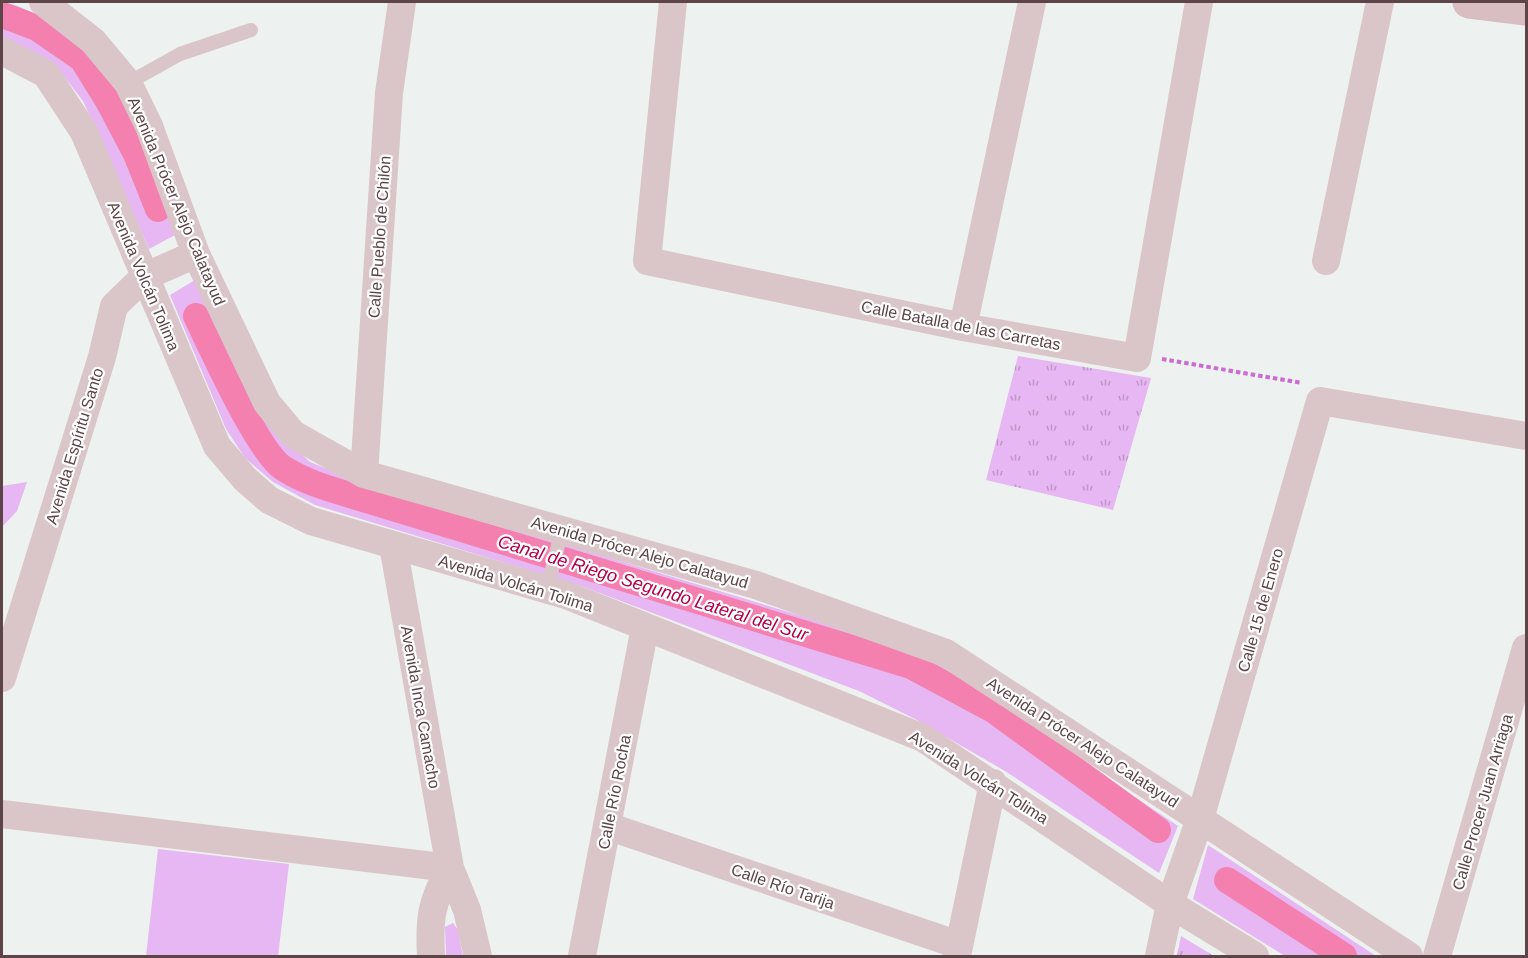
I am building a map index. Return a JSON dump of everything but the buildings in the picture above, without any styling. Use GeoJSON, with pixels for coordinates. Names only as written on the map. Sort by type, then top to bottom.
{"type":"FeatureCollection","features":[{"type":"Feature","properties":{"kind":"main road"},"geometry":{"type":"LineString","coordinates":[[1469,2],[1527,9]]}},
{"type":"Feature","properties":{"kind":"street","name":"Avenida Prócer Alejo Calatayud"},"geometry":{"type":"LineString","coordinates":[[43,2],[93,41],[128,83],[149,126],[196,254],[267,403],[293,434],[364,474],[560,540],[756,585],[946,653],[1408,957]]}},
{"type":"Feature","properties":{"kind":"street","name":"Calle Pueblo de Chilón"},"geometry":{"type":"LineString","coordinates":[[364,474],[388,93],[402,2]]}},
{"type":"Feature","properties":{"kind":"street","name":"Calle Batalla de las Carretas"},"geometry":{"type":"LineString","coordinates":[[672,2],[647,261],[963,327],[1137,358]]}},
{"type":"Feature","properties":{"kind":"street"},"geometry":{"type":"LineString","coordinates":[[963,327],[1032,2]]}},
{"type":"Feature","properties":{"kind":"street"},"geometry":{"type":"LineString","coordinates":[[1137,358],[1199,2]]}},
{"type":"Feature","properties":{"kind":"street"},"geometry":{"type":"LineString","coordinates":[[1326,261],[1380,2]]}},
{"type":"Feature","properties":{"kind":"street","name":"Avenida Volcán Tolima"},"geometry":{"type":"LineString","coordinates":[[2,51],[46,74],[70,108],[84,132],[217,446],[245,479],[269,500],[311,521],[393,545],[549,580],[645,627],[923,738],[1170,904],[1255,957]]}},
{"type":"Feature","properties":{"kind":"street","name":"Avenida Espíritu Santo"},"geometry":{"type":"LineString","coordinates":[[2,678],[102,357],[114,306],[144,277],[196,254]]}},
{"type":"Feature","properties":{"kind":"street"},"geometry":{"type":"LineString","coordinates":[[1320,401],[1527,436]]}},
{"type":"Feature","properties":{"kind":"street","name":"Calle 15 de Enero"},"geometry":{"type":"LineString","coordinates":[[1159,957],[1170,904],[1200,819],[1320,401]]}},
{"type":"Feature","properties":{"kind":"street","name":"Avenida Inca Camacho"},"geometry":{"type":"LineString","coordinates":[[393,545],[450,868],[467,910],[478,957]]}},
{"type":"Feature","properties":{"kind":"street","name":"Calle Río Rocha"},"geometry":{"type":"LineString","coordinates":[[582,957],[645,627]]}},
{"type":"Feature","properties":{"kind":"street","name":"Calle Procer Juan Arriaga"},"geometry":{"type":"LineString","coordinates":[[1437,957],[1517,714],[1527,648]]}},
{"type":"Feature","properties":{"kind":"street"},"geometry":{"type":"LineString","coordinates":[[958,951],[993,783]]}},
{"type":"Feature","properties":{"kind":"street"},"geometry":{"type":"LineString","coordinates":[[2,814],[450,868],[434,897],[430,926],[431,957]]}},
{"type":"Feature","properties":{"kind":"street","name":"Calle Río Tarija"},"geometry":{"type":"LineString","coordinates":[[607,826],[958,951]]}},
{"type":"Feature","properties":{"kind":"lane"},"geometry":{"type":"LineString","coordinates":[[128,83],[180,54],[251,30]]}},
{"type":"Feature","properties":{"kind":"lane"},"geometry":{"type":"LineString","coordinates":[[549,580],[560,540]]}},
{"type":"Feature","properties":{"kind":"path"},"geometry":{"type":"LineString","coordinates":[[1137,358],[1170,360],[1305,384],[1320,401]]}},
{"type":"Feature","properties":{"kind":"green space"},"geometry":{"type":"Polygon","coordinates":[[[2,2],[25,9],[52,25],[83,50],[103,72],[120,96],[133,122],[177,234],[149,249],[83,101],[60,71],[2,38],[2,2]]]}},
{"type":"Feature","properties":{"kind":"green space"},"geometry":{"type":"Polygon","coordinates":[[[195,280],[288,442],[310,462],[365,484],[845,629],[938,664],[1178,826],[1159,873],[1005,771],[915,719],[859,691],[581,586],[315,505],[273,482],[245,458],[226,429],[170,295],[195,280]]]}},
{"type":"Feature","properties":{"kind":"green space"},"geometry":{"type":"Polygon","coordinates":[[[1018,356],[1151,378],[1113,510],[986,480],[1018,356]]]}},
{"type":"Feature","properties":{"kind":"green space"},"geometry":{"type":"Polygon","coordinates":[[[27,482],[17,511],[2,527],[2,486],[27,482]]]}},
{"type":"Feature","properties":{"kind":"green space"},"geometry":{"type":"Polygon","coordinates":[[[1208,845],[1376,956],[1285,956],[1193,899],[1208,845]]]}},
{"type":"Feature","properties":{"kind":"green space"},"geometry":{"type":"Polygon","coordinates":[[[158,849],[289,864],[278,956],[146,956],[158,849]]]}},
{"type":"Feature","properties":{"kind":"green space"},"geometry":{"type":"Polygon","coordinates":[[[453,923],[458,930],[463,956],[446,956],[445,927],[453,923]]]}},
{"type":"Feature","properties":{"kind":"green space"},"geometry":{"type":"Polygon","coordinates":[[[1181,936],[1214,956],[1177,956],[1181,936]]]}},
{"type":"Feature","properties":{"kind":"waterway","name":"Canal de Riego Segundo Lateral del Sur"},"geometry":{"type":"LineString","coordinates":[[2,15],[37,28],[82,59],[108,101],[136,154],[158,209]]}},
{"type":"Feature","properties":{"kind":"waterway","name":"Canal de Riego Segundo Lateral del Sur"},"geometry":{"type":"LineString","coordinates":[[196,316],[248,421],[273,458],[292,473],[330,489],[911,666],[993,710],[1158,830]]}},
{"type":"Feature","properties":{"kind":"waterway","name":"Canal de Riego Segundo Lateral del Sur"},"geometry":{"type":"LineString","coordinates":[[1227,880],[1344,956]]}}]}
